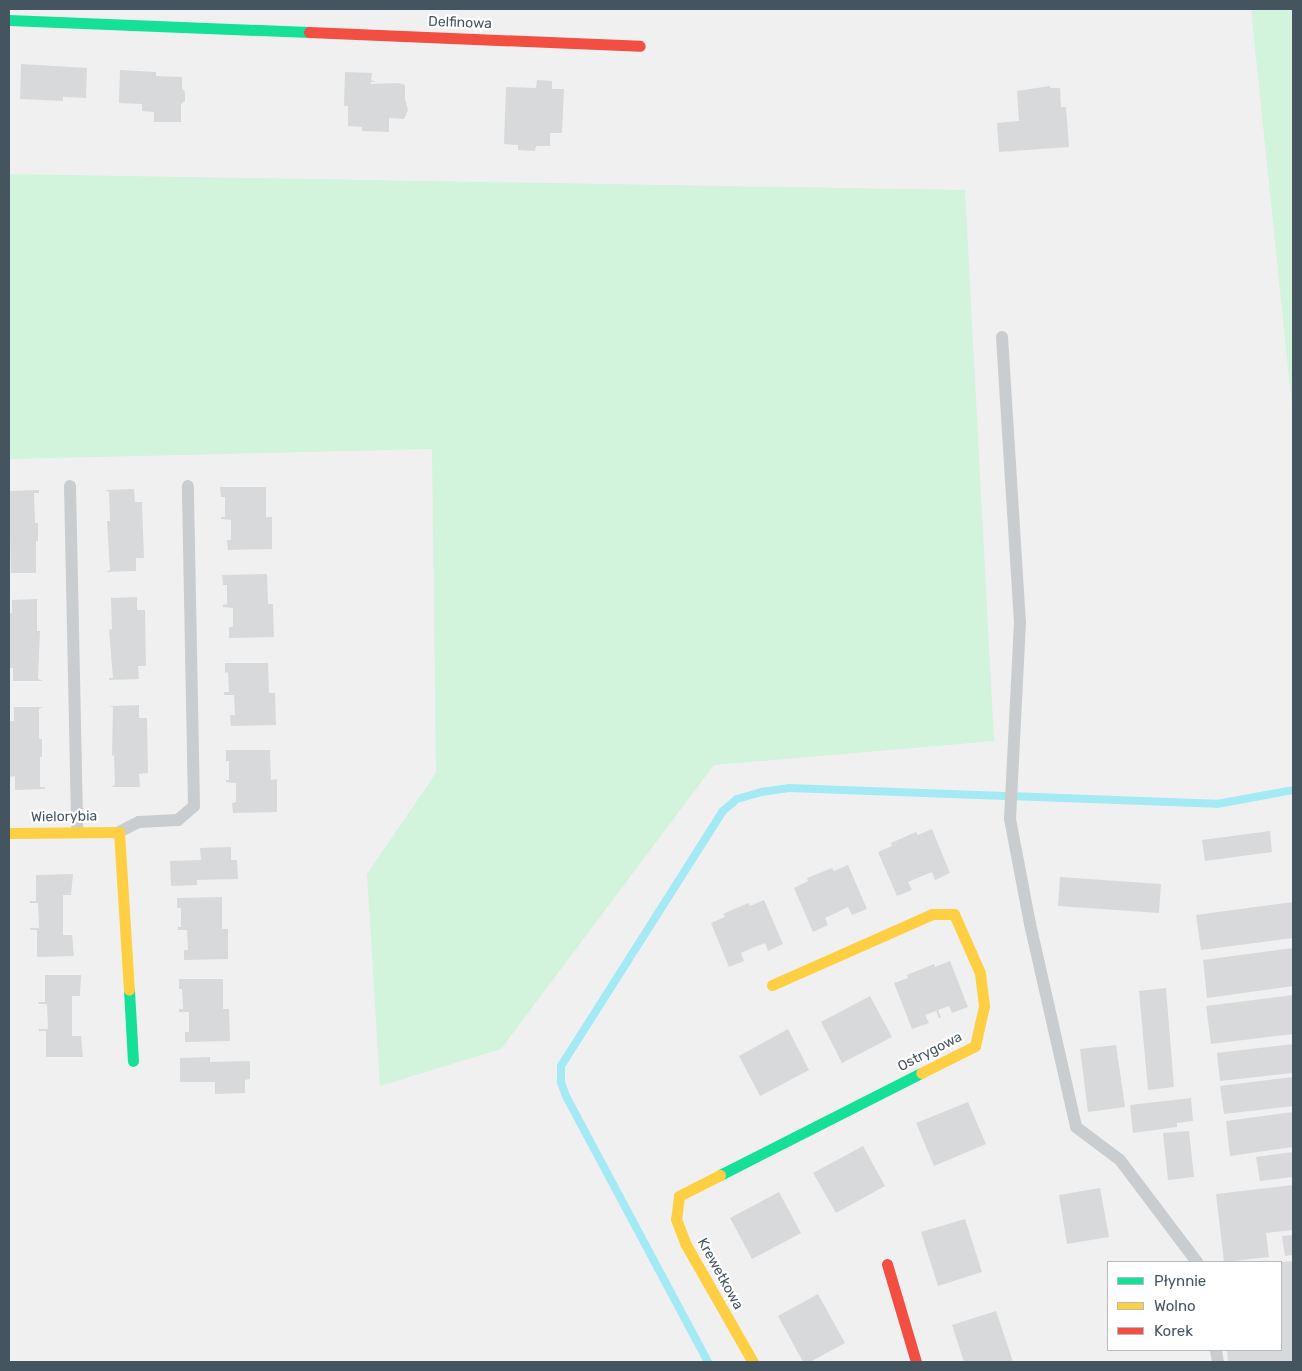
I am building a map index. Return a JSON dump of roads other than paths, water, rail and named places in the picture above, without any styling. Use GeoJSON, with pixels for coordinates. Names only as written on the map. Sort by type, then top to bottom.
{"type":"FeatureCollection","features":[{"type":"Feature","properties":{"kind":"street","name":"Delfinowa"},"geometry":{"type":"LineString","coordinates":[[9,20],[640,46]]}},
{"type":"Feature","properties":{"kind":"street","name":"Wielorybia"},"geometry":{"type":"LineString","coordinates":[[9,833],[119,832]]}},
{"type":"Feature","properties":{"kind":"street"},"geometry":{"type":"LineString","coordinates":[[119,832],[133,1061]]}},
{"type":"Feature","properties":{"kind":"street","name":"Ostrygowa"},"geometry":{"type":"LineString","coordinates":[[680,1196],[975,1046],[984,1006],[980,973],[954,914],[932,914],[772,985]]}},
{"type":"Feature","properties":{"kind":"street","name":"Krewetkowa"},"geometry":{"type":"LineString","coordinates":[[680,1196],[676,1219],[685,1243],[753,1362]]}},
{"type":"Feature","properties":{"kind":"street"},"geometry":{"type":"LineString","coordinates":[[887,1264],[916,1362]]}},
{"type":"Feature","properties":{"kind":"lane"},"geometry":{"type":"LineString","coordinates":[[1002,337],[1020,622],[1010,819],[1030,924],[1076,1127],[1120,1160],[1196,1261]]}},
{"type":"Feature","properties":{"kind":"lane"},"geometry":{"type":"LineString","coordinates":[[70,486],[77,832]]}},
{"type":"Feature","properties":{"kind":"lane"},"geometry":{"type":"LineString","coordinates":[[119,832],[139,822],[178,820],[194,806],[188,486]]}},
{"type":"Feature","properties":{"kind":"waterway"},"geometry":{"type":"LineString","coordinates":[[708,1362],[566,1096],[561,1082],[561,1066],[723,811],[737,799],[761,792],[789,788],[1217,804],[1293,790]]}}]}
